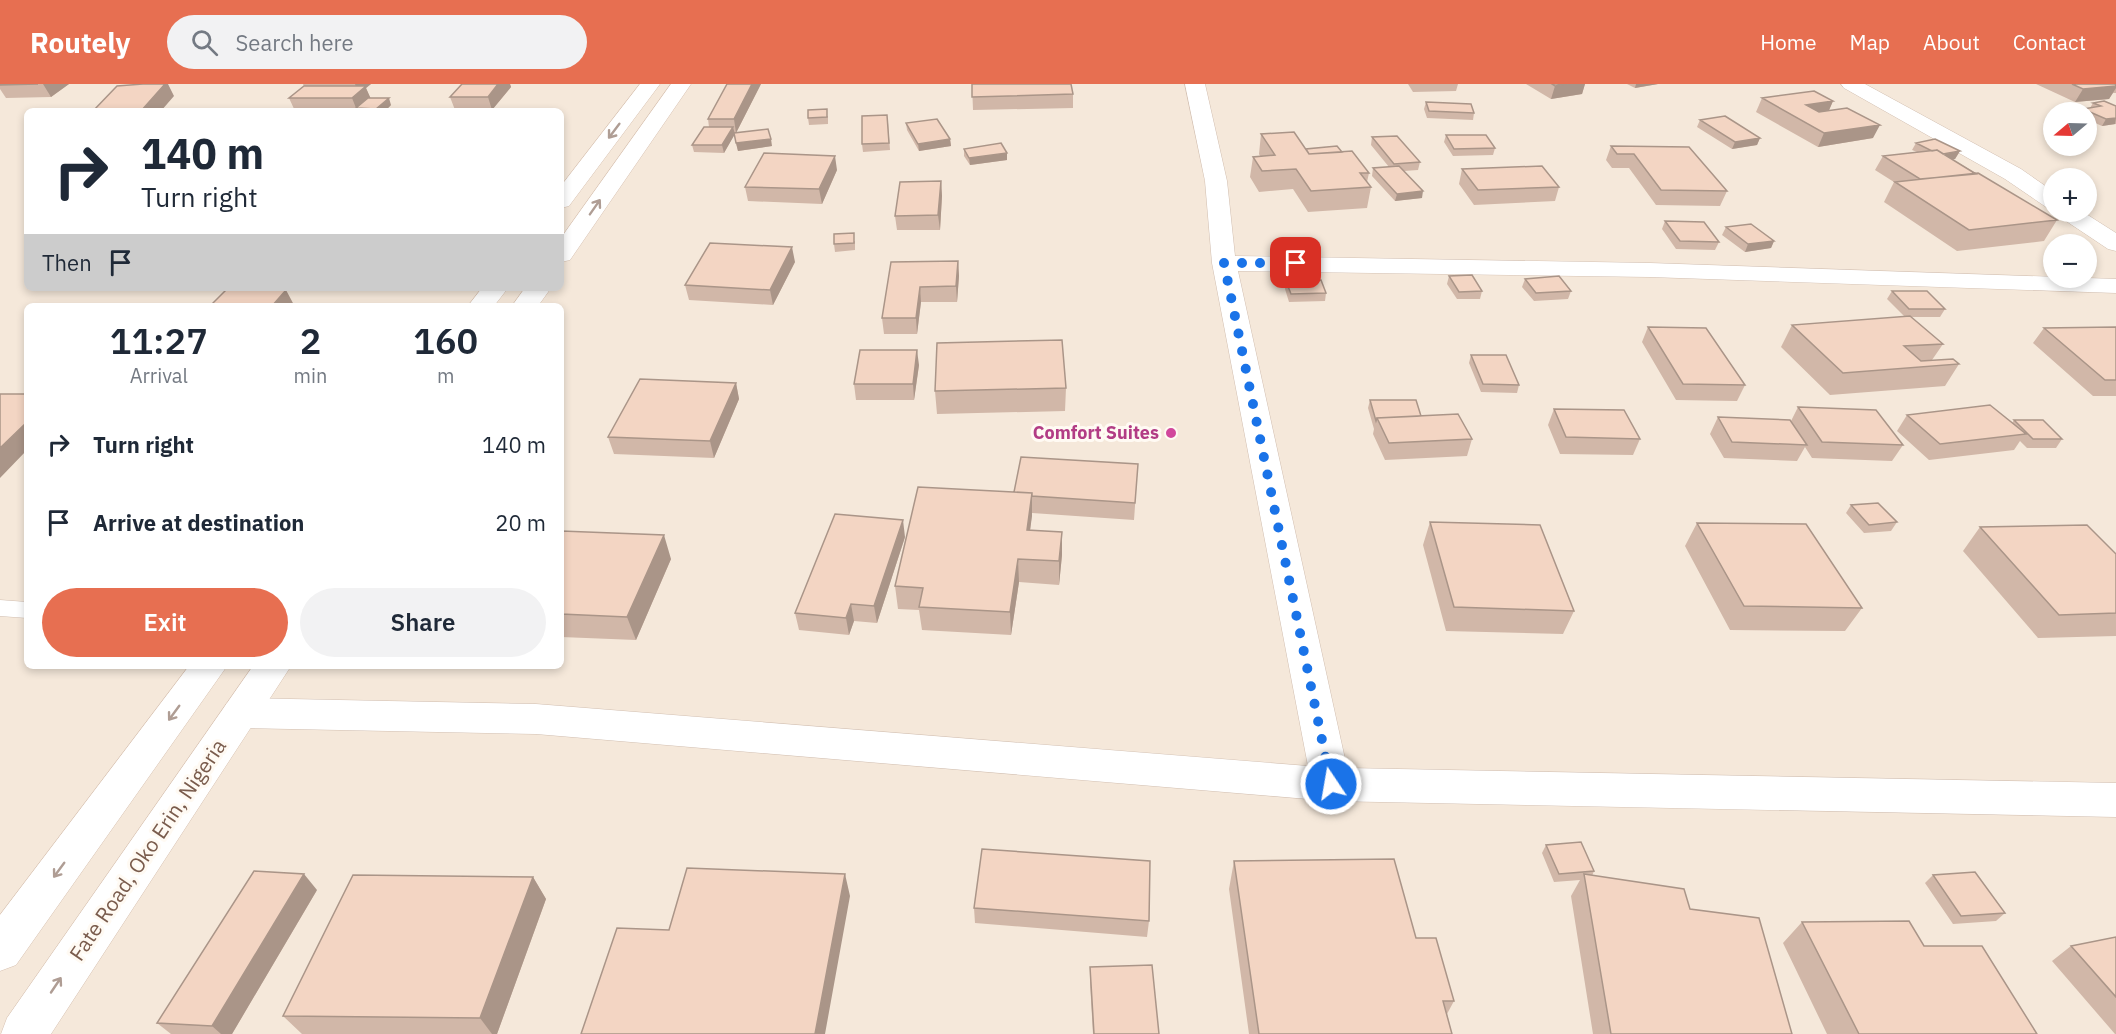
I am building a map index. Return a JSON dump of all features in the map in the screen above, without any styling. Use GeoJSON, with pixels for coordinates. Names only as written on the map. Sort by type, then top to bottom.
{"type":"FeatureCollection","features":[{"type":"Feature","properties":{"kind":"street"},"geometry":{"type":"LineString","coordinates":[[564,197],[650,84]]}},
{"type":"Feature","properties":{"kind":"street"},"geometry":{"type":"LineString","coordinates":[[564,251],[681,84]]}},
{"type":"Feature","properties":{"kind":"street"},"geometry":{"type":"LineString","coordinates":[[1195,84],[1216,181],[1224,263],[1331,784]]}},
{"type":"Feature","properties":{"kind":"street"},"geometry":{"type":"LineString","coordinates":[[1851,84],[2013,174],[2043,194]]}},
{"type":"Feature","properties":{"kind":"street"},"geometry":{"type":"LineString","coordinates":[[2083,222],[2116,244]]}},
{"type":"Feature","properties":{"kind":"street"},"geometry":{"type":"LineString","coordinates":[[1224,263],[1650,270],[2116,286]]}},
{"type":"Feature","properties":{"kind":"street"},"geometry":{"type":"LineString","coordinates":[[483,303],[493,291]]}},
{"type":"Feature","properties":{"kind":"street"},"geometry":{"type":"LineString","coordinates":[[0,950],[207,669]]}},
{"type":"Feature","properties":{"kind":"street","name":"Fate Road, Oko Erin, Nigeria"},"geometry":{"type":"LineString","coordinates":[[24,1034],[271,669]]}},
{"type":"Feature","properties":{"kind":"street"},"geometry":{"type":"LineString","coordinates":[[240,713],[536,719],[1331,784],[2116,800]]}},
{"type":"Feature","properties":{"kind":"lane"},"geometry":{"type":"LineString","coordinates":[[0,608],[24,610]]}},
{"type":"Feature","properties":{"kind":"shaded area"},"geometry":{"type":"Polygon","coordinates":[[[0,84],[2116,84],[2116,1034],[0,1034],[0,84]]]}},
{"type":"Feature","properties":{"kind":"building"},"geometry":{"type":"Polygon","coordinates":[[[165,84],[144,108],[96,108],[117,86],[165,84]]]}},
{"type":"Feature","properties":{"kind":"building"},"geometry":{"type":"Polygon","coordinates":[[[462,84],[498,84],[488,97],[450,97],[462,84]]]}},
{"type":"Feature","properties":{"kind":"building"},"geometry":{"type":"Polygon","coordinates":[[[727,84],[752,84],[734,119],[708,119],[727,84]]]}},
{"type":"Feature","properties":{"kind":"building"},"geometry":{"type":"Polygon","coordinates":[[[972,84],[1071,84],[1073,94],[972,97],[972,84]]]}},
{"type":"Feature","properties":{"kind":"building"},"geometry":{"type":"Polygon","coordinates":[[[2072,84],[2115,84],[2116,86],[2083,89],[2072,84]]]}},
{"type":"Feature","properties":{"kind":"building"},"geometry":{"type":"Polygon","coordinates":[[[304,86],[366,86],[352,98],[289,98],[304,86]]]}},
{"type":"Feature","properties":{"kind":"building"},"geometry":{"type":"Polygon","coordinates":[[[1814,91],[1833,101],[1806,105],[1819,112],[1847,108],[1880,125],[1824,133],[1762,98],[1814,91]]]}},
{"type":"Feature","properties":{"kind":"building"},"geometry":{"type":"Polygon","coordinates":[[[368,98],[389,98],[377,108],[356,108],[368,98]]]}},
{"type":"Feature","properties":{"kind":"building"},"geometry":{"type":"Polygon","coordinates":[[[2104,101],[2116,106],[2116,118],[2106,119],[2097,115],[2097,107],[2101,106],[2097,102],[2104,101]]]}},
{"type":"Feature","properties":{"kind":"building"},"geometry":{"type":"Polygon","coordinates":[[[1426,102],[1471,104],[1474,113],[1429,111],[1426,102]]]}},
{"type":"Feature","properties":{"kind":"building"},"geometry":{"type":"Polygon","coordinates":[[[827,109],[827,117],[808,118],[808,110],[827,109]]]}},
{"type":"Feature","properties":{"kind":"building"},"geometry":{"type":"Polygon","coordinates":[[[887,115],[889,143],[862,144],[862,116],[887,115]]]}},
{"type":"Feature","properties":{"kind":"building"},"geometry":{"type":"Polygon","coordinates":[[[1725,116],[1760,138],[1735,142],[1700,120],[1725,116]]]}},
{"type":"Feature","properties":{"kind":"building"},"geometry":{"type":"Polygon","coordinates":[[[937,119],[950,139],[918,144],[906,123],[937,119]]]}},
{"type":"Feature","properties":{"kind":"building"},"geometry":{"type":"Polygon","coordinates":[[[704,127],[733,127],[722,145],[692,145],[704,127]]]}},
{"type":"Feature","properties":{"kind":"building"},"geometry":{"type":"Polygon","coordinates":[[[768,129],[771,139],[736,143],[734,133],[768,129]]]}},
{"type":"Feature","properties":{"kind":"building"},"geometry":{"type":"Polygon","coordinates":[[[1294,132],[1309,154],[1352,151],[1369,173],[1360,173],[1371,187],[1311,191],[1296,169],[1262,171],[1253,157],[1275,155],[1261,134],[1294,132]]]}},
{"type":"Feature","properties":{"kind":"building"},"geometry":{"type":"Polygon","coordinates":[[[1446,135],[1486,135],[1495,148],[1454,149],[1446,135]]]}},
{"type":"Feature","properties":{"kind":"building"},"geometry":{"type":"Polygon","coordinates":[[[1397,136],[1420,162],[1394,164],[1372,137],[1397,136]]]}},
{"type":"Feature","properties":{"kind":"building"},"geometry":{"type":"Polygon","coordinates":[[[1935,139],[1960,151],[1943,154],[1916,143],[1935,139]]]}},
{"type":"Feature","properties":{"kind":"building"},"geometry":{"type":"Polygon","coordinates":[[[1001,143],[1007,153],[969,158],[964,149],[1001,143]]]}},
{"type":"Feature","properties":{"kind":"building"},"geometry":{"type":"Polygon","coordinates":[[[1337,146],[1342,152],[1309,154],[1306,149],[1337,146]]]}},
{"type":"Feature","properties":{"kind":"building"},"geometry":{"type":"Polygon","coordinates":[[[1611,146],[1689,147],[1727,191],[1661,190],[1634,154],[1617,154],[1611,146]]]}},
{"type":"Feature","properties":{"kind":"building"},"geometry":{"type":"Polygon","coordinates":[[[1937,150],[1976,174],[1920,179],[1883,156],[1937,150]]]}},
{"type":"Feature","properties":{"kind":"building"},"geometry":{"type":"Polygon","coordinates":[[[764,153],[835,156],[819,189],[745,187],[764,153]]]}},
{"type":"Feature","properties":{"kind":"building"},"geometry":{"type":"Polygon","coordinates":[[[1399,166],[1423,191],[1397,194],[1373,168],[1399,166]]]}},
{"type":"Feature","properties":{"kind":"building"},"geometry":{"type":"Polygon","coordinates":[[[1542,166],[1559,187],[1478,190],[1462,169],[1542,166]]]}},
{"type":"Feature","properties":{"kind":"building"},"geometry":{"type":"Polygon","coordinates":[[[1978,173],[2043,212],[2043,222],[1969,230],[1895,182],[1978,173]]]}},
{"type":"Feature","properties":{"kind":"building"},"geometry":{"type":"Polygon","coordinates":[[[941,181],[938,215],[895,216],[900,182],[941,181]]]}},
{"type":"Feature","properties":{"kind":"building"},"geometry":{"type":"Polygon","coordinates":[[[1665,221],[1704,222],[1719,242],[1680,241],[1665,221]]]}},
{"type":"Feature","properties":{"kind":"building"},"geometry":{"type":"Polygon","coordinates":[[[1751,224],[1774,241],[1748,244],[1726,227],[1751,224]]]}},
{"type":"Feature","properties":{"kind":"building"},"geometry":{"type":"Polygon","coordinates":[[[854,233],[854,243],[834,244],[834,234],[854,233]]]}},
{"type":"Feature","properties":{"kind":"building"},"geometry":{"type":"Polygon","coordinates":[[[710,243],[792,247],[770,290],[685,285],[710,243]]]}},
{"type":"Feature","properties":{"kind":"building"},"geometry":{"type":"Polygon","coordinates":[[[958,261],[956,286],[920,287],[916,318],[882,318],[891,262],[958,261]]]}},
{"type":"Feature","properties":{"kind":"building"},"geometry":{"type":"Polygon","coordinates":[[[1472,275],[1482,291],[1459,292],[1449,276],[1472,275]]]}},
{"type":"Feature","properties":{"kind":"building"},"geometry":{"type":"Polygon","coordinates":[[[1559,276],[1571,291],[1536,293],[1525,279],[1559,276]]]}},
{"type":"Feature","properties":{"kind":"building"},"geometry":{"type":"Polygon","coordinates":[[[1321,280],[1326,293],[1291,294],[1286,281],[1321,280]]]}},
{"type":"Feature","properties":{"kind":"building"},"geometry":{"type":"Polygon","coordinates":[[[225,291],[285,291],[275,303],[213,303],[225,291]]]}},
{"type":"Feature","properties":{"kind":"building"},"geometry":{"type":"Polygon","coordinates":[[[1892,291],[1927,291],[1945,309],[1909,309],[1892,291]]]}},
{"type":"Feature","properties":{"kind":"building"},"geometry":{"type":"Polygon","coordinates":[[[1910,316],[1943,344],[1904,346],[1921,361],[1953,359],[1959,364],[1843,373],[1792,325],[1910,316]]]}},
{"type":"Feature","properties":{"kind":"building"},"geometry":{"type":"Polygon","coordinates":[[[1648,327],[1706,328],[1745,385],[1683,384],[1648,327]]]}},
{"type":"Feature","properties":{"kind":"building"},"geometry":{"type":"Polygon","coordinates":[[[2116,327],[2116,380],[2105,380],[2044,328],[2116,327]]]}},
{"type":"Feature","properties":{"kind":"building"},"geometry":{"type":"Polygon","coordinates":[[[1062,340],[1066,388],[935,391],[937,343],[1062,340]]]}},
{"type":"Feature","properties":{"kind":"building"},"geometry":{"type":"Polygon","coordinates":[[[860,350],[917,350],[913,384],[854,384],[860,350]]]}},
{"type":"Feature","properties":{"kind":"building"},"geometry":{"type":"Polygon","coordinates":[[[1471,355],[1506,355],[1519,385],[1483,384],[1471,355]]]}},
{"type":"Feature","properties":{"kind":"building"},"geometry":{"type":"Polygon","coordinates":[[[640,379],[736,383],[710,441],[608,437],[640,379]]]}},
{"type":"Feature","properties":{"kind":"building"},"geometry":{"type":"Polygon","coordinates":[[[0,394],[24,394],[24,425],[0,448],[0,394]]]}},
{"type":"Feature","properties":{"kind":"building"},"geometry":{"type":"Polygon","coordinates":[[[1370,400],[1416,400],[1421,416],[1377,418],[1376,421],[1370,400]]]}},
{"type":"Feature","properties":{"kind":"building"},"geometry":{"type":"Polygon","coordinates":[[[1990,405],[2026,434],[1940,444],[1907,415],[1990,405]]]}},
{"type":"Feature","properties":{"kind":"building"},"geometry":{"type":"Polygon","coordinates":[[[1798,407],[1876,410],[1903,445],[1822,442],[1798,407]]]}},
{"type":"Feature","properties":{"kind":"building"},"geometry":{"type":"Polygon","coordinates":[[[1554,409],[1624,410],[1640,439],[1566,437],[1554,409]]]}},
{"type":"Feature","properties":{"kind":"building"},"geometry":{"type":"Polygon","coordinates":[[[1458,414],[1472,439],[1389,443],[1377,418],[1458,414]]]}},
{"type":"Feature","properties":{"kind":"building"},"geometry":{"type":"Polygon","coordinates":[[[1718,417],[1790,420],[1807,445],[1732,442],[1718,417]]]}},
{"type":"Feature","properties":{"kind":"building"},"geometry":{"type":"Polygon","coordinates":[[[2014,420],[2043,420],[2062,439],[2033,439],[2014,420]]]}},
{"type":"Feature","properties":{"kind":"building"},"geometry":{"type":"Polygon","coordinates":[[[1021,457],[1138,464],[1135,503],[1032,496],[1032,493],[1014,492],[1021,457]]]}},
{"type":"Feature","properties":{"kind":"building"},"geometry":{"type":"Polygon","coordinates":[[[918,487],[1032,493],[1027,530],[1062,532],[1059,561],[1018,559],[1010,612],[919,607],[923,588],[895,586],[918,487]]]}},
{"type":"Feature","properties":{"kind":"building"},"geometry":{"type":"Polygon","coordinates":[[[1878,503],[1897,522],[1869,525],[1851,505],[1878,503]]]}},
{"type":"Feature","properties":{"kind":"building"},"geometry":{"type":"Polygon","coordinates":[[[835,514],[903,520],[874,606],[851,604],[846,618],[795,613],[835,514]]]}},
{"type":"Feature","properties":{"kind":"building"},"geometry":{"type":"Polygon","coordinates":[[[1430,522],[1540,525],[1574,611],[1454,607],[1430,522]]]}},
{"type":"Feature","properties":{"kind":"building"},"geometry":{"type":"Polygon","coordinates":[[[1697,523],[1806,524],[1862,608],[1744,606],[1697,523]]]}},
{"type":"Feature","properties":{"kind":"building"},"geometry":{"type":"Polygon","coordinates":[[[2087,525],[2116,554],[2116,613],[2059,615],[1980,527],[2087,525]]]}},
{"type":"Feature","properties":{"kind":"building"},"geometry":{"type":"Polygon","coordinates":[[[564,531],[664,535],[627,617],[564,614],[564,531]]]}},
{"type":"Feature","properties":{"kind":"building"},"geometry":{"type":"Polygon","coordinates":[[[1581,842],[1594,871],[1559,874],[1546,845],[1581,842]]]}},
{"type":"Feature","properties":{"kind":"building"},"geometry":{"type":"Polygon","coordinates":[[[982,849],[1150,861],[1149,921],[974,908],[982,849]]]}},
{"type":"Feature","properties":{"kind":"building"},"geometry":{"type":"Polygon","coordinates":[[[1394,859],[1416,938],[1436,938],[1454,1001],[1443,1001],[1452,1034],[1259,1034],[1234,861],[1394,859]]]}},
{"type":"Feature","properties":{"kind":"building"},"geometry":{"type":"Polygon","coordinates":[[[687,868],[845,874],[815,1034],[581,1034],[617,928],[669,930],[687,868]]]}},
{"type":"Feature","properties":{"kind":"building"},"geometry":{"type":"Polygon","coordinates":[[[254,871],[304,874],[212,1026],[157,1023],[254,871]]]}},
{"type":"Feature","properties":{"kind":"building"},"geometry":{"type":"Polygon","coordinates":[[[1975,872],[2005,913],[1961,916],[1933,875],[1975,872]]]}},
{"type":"Feature","properties":{"kind":"building"},"geometry":{"type":"Polygon","coordinates":[[[1584,874],[1684,889],[1690,909],[1759,918],[1792,1034],[1611,1034],[1584,874]]]}},
{"type":"Feature","properties":{"kind":"building"},"geometry":{"type":"Polygon","coordinates":[[[353,875],[533,877],[480,1018],[283,1016],[353,875]]]}},
{"type":"Feature","properties":{"kind":"building"},"geometry":{"type":"Polygon","coordinates":[[[1909,921],[1924,946],[1982,946],[2037,1034],[1859,1034],[1802,922],[1909,921]]]}},
{"type":"Feature","properties":{"kind":"building"},"geometry":{"type":"Polygon","coordinates":[[[2116,937],[2116,997],[2071,946],[2116,937]]]}},
{"type":"Feature","properties":{"kind":"building"},"geometry":{"type":"Polygon","coordinates":[[[1152,965],[1159,1034],[1094,1034],[1090,967],[1152,965]]]}},
{"type":"Feature","properties":{"kind":"place","name":"Comfort Suites"},"geometry":{"type":"Point","coordinates":[1171,433]}},
{"type":"Feature","properties":{"kind":"route"},"geometry":{"type":"LineString","coordinates":[[1296,263],[1224,263],[1331,784]]}}]}
